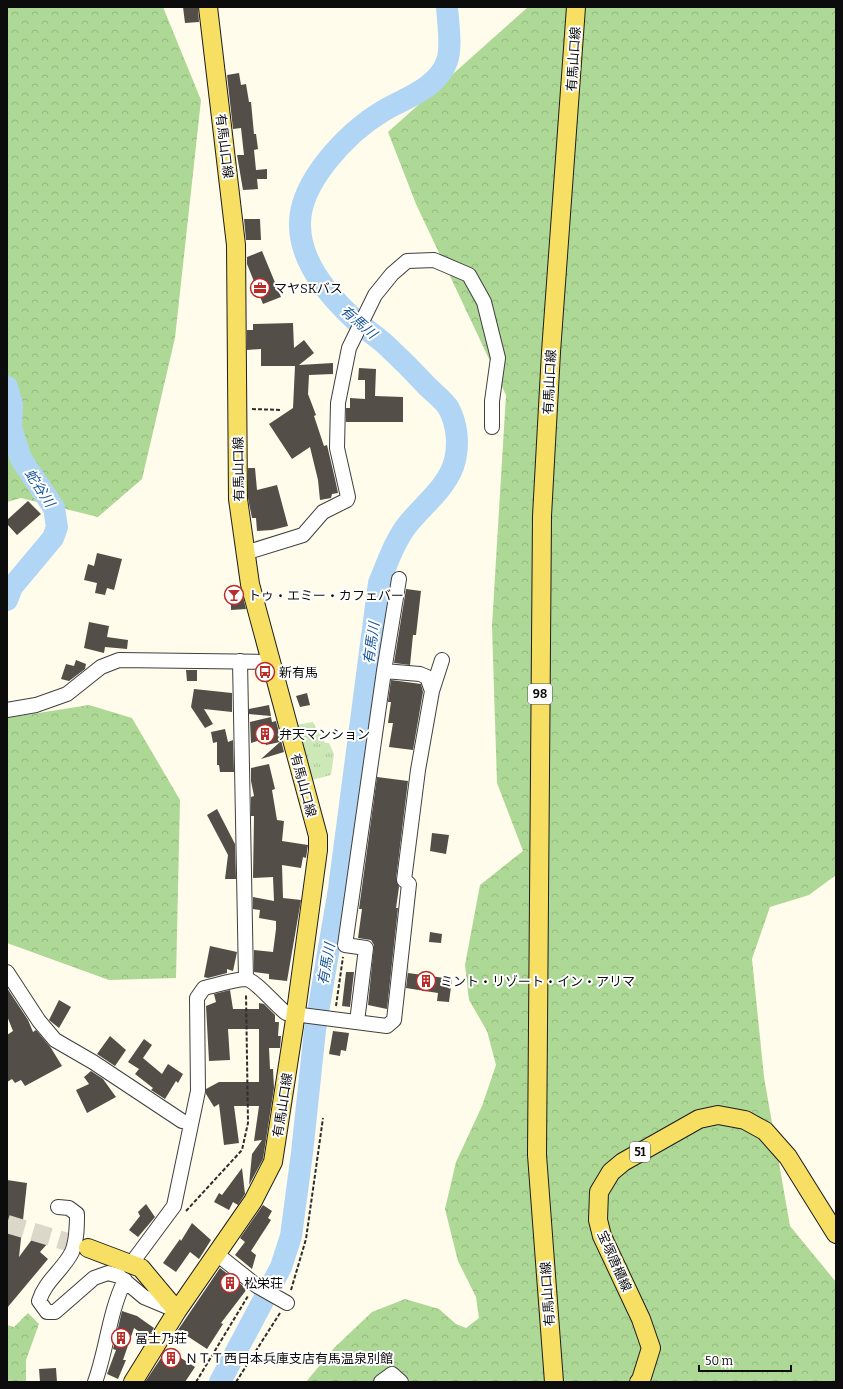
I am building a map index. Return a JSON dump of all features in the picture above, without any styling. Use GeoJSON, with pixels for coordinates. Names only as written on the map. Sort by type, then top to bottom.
{"type":"FeatureCollection","features":[{"type":"Feature","properties":{"kind":"main road","name":"有馬山口線"},"geometry":{"type":"LineString","coordinates":[[132,1382],[177,1311],[218,1255],[253,1201],[273,1162],[300,1015],[318,850],[318,836],[270,662],[250,584],[245,553],[238,499],[234,221],[208,7]]}},
{"type":"Feature","properties":{"kind":"main road","name":"有馬山口線"},"geometry":{"type":"LineString","coordinates":[[554,1382],[537,1155],[542,547],[550,352],[576,7]]}},
{"type":"Feature","properties":{"kind":"main road","name":"宝塚唐櫃線"},"geometry":{"type":"LineString","coordinates":[[639,1382],[641,1380],[651,1348],[641,1319],[602,1236],[598,1220],[598,1192],[611,1172],[623,1162],[699,1120],[718,1115],[745,1120],[765,1131],[788,1157],[836,1234]]}},
{"type":"Feature","properties":{"kind":"main road"},"geometry":{"type":"LineString","coordinates":[[88,1248],[141,1268],[177,1311]]}},
{"type":"Feature","properties":{"kind":"street"},"geometry":{"type":"LineString","coordinates":[[245,553],[303,535],[323,512],[347,500],[348,497],[337,448],[338,403],[349,348],[375,295],[392,274],[407,261],[434,260],[469,275],[484,302],[498,358],[492,401],[492,428]]}},
{"type":"Feature","properties":{"kind":"street"},"geometry":{"type":"LineString","coordinates":[[357,1022],[366,948],[345,945],[384,671],[399,579]]}},
{"type":"Feature","properties":{"kind":"street"},"geometry":{"type":"LineString","coordinates":[[7,710],[36,705],[67,694],[101,667],[119,660],[270,662]]}},
{"type":"Feature","properties":{"kind":"street"},"geometry":{"type":"LineString","coordinates":[[131,1264],[174,1206],[198,1091],[197,998],[204,988],[246,979],[253,982],[277,1007],[286,1013],[387,1026],[394,1020],[409,884],[404,880],[418,770],[432,691],[442,660]]}},
{"type":"Feature","properties":{"kind":"street"},"geometry":{"type":"LineString","coordinates":[[240,661],[246,979]]}},
{"type":"Feature","properties":{"kind":"street"},"geometry":{"type":"LineString","coordinates":[[384,671],[427,676],[432,691]]}},
{"type":"Feature","properties":{"kind":"street"},"geometry":{"type":"LineString","coordinates":[[7,972],[39,1020],[55,1040],[93,1062],[182,1121],[191,1123]]}},
{"type":"Feature","properties":{"kind":"street"},"geometry":{"type":"LineString","coordinates":[[58,1207],[69,1208],[76,1214],[76,1236],[72,1252],[42,1292],[39,1301],[47,1312],[55,1312],[90,1281],[101,1275],[114,1274],[124,1280],[144,1297],[177,1311]]}},
{"type":"Feature","properties":{"kind":"street"},"geometry":{"type":"LineString","coordinates":[[218,1255],[256,1285],[285,1302]]}},
{"type":"Feature","properties":{"kind":"street"},"geometry":{"type":"LineString","coordinates":[[95,1382],[101,1367],[115,1300],[124,1280]]}},
{"type":"Feature","properties":{"kind":"street"},"geometry":{"type":"LineString","coordinates":[[381,1382],[392,1374],[401,1382]]}},
{"type":"Feature","properties":{"kind":"path"},"geometry":{"type":"LineString","coordinates":[[237,408],[282,410]]}},
{"type":"Feature","properties":{"kind":"path"},"geometry":{"type":"LineString","coordinates":[[333,1019],[345,945]]}},
{"type":"Feature","properties":{"kind":"path"},"geometry":{"type":"LineString","coordinates":[[184,1213],[242,1150],[248,1123],[246,979]]}},
{"type":"Feature","properties":{"kind":"path"},"geometry":{"type":"LineString","coordinates":[[236,1382],[285,1302],[306,1239],[323,1118]]}},
{"type":"Feature","properties":{"kind":"path"},"geometry":{"type":"LineString","coordinates":[[196,1382],[256,1285]]}},
{"type":"Feature","properties":{"kind":"green space"},"geometry":{"type":"Polygon","coordinates":[[[7,7],[163,7],[201,100],[175,338],[142,479],[98,517],[21,498],[7,502],[7,7]]]}},
{"type":"Feature","properties":{"kind":"green space"},"geometry":{"type":"Polygon","coordinates":[[[528,7],[836,7],[836,875],[809,895],[770,907],[752,959],[764,1077],[790,1226],[836,1282],[836,1382],[306,1382],[334,1348],[372,1312],[405,1299],[439,1309],[456,1324],[466,1328],[479,1318],[476,1297],[458,1261],[445,1209],[456,1162],[482,1106],[496,1065],[487,1031],[469,1000],[465,965],[480,885],[523,851],[497,783],[492,626],[506,395],[416,204],[388,132],[528,7]]]}},
{"type":"Feature","properties":{"kind":"green space"},"geometry":{"type":"Polygon","coordinates":[[[89,705],[132,718],[180,800],[176,978],[109,980],[7,943],[7,718],[89,705]]]}},
{"type":"Feature","properties":{"kind":"green space"},"geometry":{"type":"Polygon","coordinates":[[[313,722],[325,743],[329,743],[334,754],[331,775],[312,780],[296,725],[313,722]]]}},
{"type":"Feature","properties":{"kind":"green space"},"geometry":{"type":"Polygon","coordinates":[[[28,1313],[39,1324],[26,1360],[26,1382],[7,1382],[7,1325],[14,1327],[28,1313]]]}},
{"type":"Feature","properties":{"kind":"building"},"geometry":{"type":"Polygon","coordinates":[[[183,7],[198,7],[199,22],[185,23],[183,7]]]}},
{"type":"Feature","properties":{"kind":"building"},"geometry":{"type":"Polygon","coordinates":[[[239,73],[241,85],[246,84],[249,102],[251,102],[254,134],[256,134],[258,149],[254,150],[256,170],[267,169],[267,179],[257,179],[258,189],[243,190],[237,155],[244,155],[241,128],[233,129],[227,75],[239,73]]]}},
{"type":"Feature","properties":{"kind":"building"},"geometry":{"type":"Polygon","coordinates":[[[244,219],[260,219],[261,240],[246,240],[244,219]]]}},
{"type":"Feature","properties":{"kind":"building"},"geometry":{"type":"Polygon","coordinates":[[[262,251],[281,297],[263,304],[247,264],[247,257],[262,251]]]}},
{"type":"Feature","properties":{"kind":"building"},"geometry":{"type":"Polygon","coordinates":[[[293,323],[294,348],[304,340],[314,353],[299,365],[333,363],[333,374],[309,375],[308,394],[316,415],[314,416],[324,446],[327,445],[335,479],[338,493],[332,494],[331,498],[320,500],[318,480],[310,447],[292,459],[269,424],[293,408],[295,366],[261,366],[261,349],[247,350],[247,330],[253,330],[253,324],[293,323]]]}},
{"type":"Feature","properties":{"kind":"building"},"geometry":{"type":"Polygon","coordinates":[[[359,368],[376,369],[375,396],[403,397],[403,422],[346,422],[346,408],[350,408],[350,398],[365,399],[365,380],[358,380],[359,368]]]}},
{"type":"Feature","properties":{"kind":"building"},"geometry":{"type":"Polygon","coordinates":[[[248,468],[255,468],[257,490],[277,485],[288,526],[272,530],[257,531],[256,518],[252,518],[248,498],[248,468]]]}},
{"type":"Feature","properties":{"kind":"building"},"geometry":{"type":"Polygon","coordinates":[[[28,501],[41,514],[17,535],[7,524],[7,520],[28,501]]]}},
{"type":"Feature","properties":{"kind":"building"},"geometry":{"type":"Polygon","coordinates":[[[97,553],[122,559],[114,590],[107,588],[105,595],[95,593],[97,583],[84,580],[88,564],[94,566],[97,553]]]}},
{"type":"Feature","properties":{"kind":"building"},"geometry":{"type":"Polygon","coordinates":[[[406,589],[421,591],[416,635],[413,635],[410,665],[394,663],[406,589]]]}},
{"type":"Feature","properties":{"kind":"building"},"geometry":{"type":"Polygon","coordinates":[[[243,597],[246,609],[231,610],[231,601],[234,601],[233,598],[243,597]]]}},
{"type":"Feature","properties":{"kind":"building"},"geometry":{"type":"Polygon","coordinates":[[[89,622],[109,626],[107,637],[128,640],[127,649],[105,647],[104,653],[84,648],[89,622]]]}},
{"type":"Feature","properties":{"kind":"building"},"geometry":{"type":"Polygon","coordinates":[[[76,660],[86,664],[85,669],[69,681],[61,679],[66,664],[74,666],[76,660]]]}},
{"type":"Feature","properties":{"kind":"building"},"geometry":{"type":"Polygon","coordinates":[[[186,670],[197,670],[197,681],[187,681],[186,670]]]}},
{"type":"Feature","properties":{"kind":"building"},"geometry":{"type":"Polygon","coordinates":[[[391,680],[421,684],[423,692],[413,750],[389,747],[393,723],[388,723],[391,702],[388,702],[391,680]]]}},
{"type":"Feature","properties":{"kind":"building"},"geometry":{"type":"Polygon","coordinates":[[[194,689],[232,693],[232,712],[204,709],[213,724],[205,728],[191,707],[194,689]]]}},
{"type":"Feature","properties":{"kind":"building"},"geometry":{"type":"Polygon","coordinates":[[[307,693],[310,705],[300,707],[296,696],[307,693]]]}},
{"type":"Feature","properties":{"kind":"building"},"geometry":{"type":"Polygon","coordinates":[[[269,705],[271,716],[249,714],[249,709],[269,705]]]}},
{"type":"Feature","properties":{"kind":"building","name":"弁天マンション"},"geometry":{"type":"Polygon","coordinates":[[[271,717],[272,722],[276,721],[284,752],[261,759],[280,742],[266,745],[264,739],[251,743],[250,722],[271,717]]]}},
{"type":"Feature","properties":{"kind":"building"},"geometry":{"type":"Polygon","coordinates":[[[225,729],[228,742],[233,740],[234,772],[220,772],[219,765],[217,765],[217,742],[213,743],[211,732],[225,729]]]}},
{"type":"Feature","properties":{"kind":"building"},"geometry":{"type":"Polygon","coordinates":[[[269,764],[275,789],[272,790],[277,820],[284,821],[282,841],[308,845],[306,858],[303,857],[301,868],[282,865],[283,898],[301,900],[287,981],[269,979],[269,974],[254,972],[254,950],[273,952],[276,929],[276,921],[259,918],[260,910],[253,909],[253,897],[274,901],[273,877],[253,878],[254,816],[251,816],[251,797],[254,796],[251,781],[251,768],[269,764]]]}},
{"type":"Feature","properties":{"kind":"building"},"geometry":{"type":"Polygon","coordinates":[[[377,777],[408,781],[396,879],[399,887],[396,908],[398,908],[387,1009],[368,1005],[374,945],[371,940],[358,938],[362,909],[359,909],[377,777]]]}},
{"type":"Feature","properties":{"kind":"building"},"geometry":{"type":"Polygon","coordinates":[[[217,809],[235,844],[236,879],[225,879],[228,855],[207,815],[217,809]]]}},
{"type":"Feature","properties":{"kind":"building"},"geometry":{"type":"Polygon","coordinates":[[[432,833],[449,835],[446,854],[430,851],[432,833]]]}},
{"type":"Feature","properties":{"kind":"building"},"geometry":{"type":"Polygon","coordinates":[[[430,932],[442,934],[441,943],[429,942],[430,932]]]}},
{"type":"Feature","properties":{"kind":"building"},"geometry":{"type":"Polygon","coordinates":[[[210,946],[237,952],[233,971],[227,969],[227,973],[208,978],[204,977],[210,946]]]}},
{"type":"Feature","properties":{"kind":"building","name":"ミント・リゾート・イン・アリマ"},"geometry":{"type":"Polygon","coordinates":[[[409,963],[408,973],[452,979],[449,1002],[437,1001],[438,993],[406,988],[409,963]]]}},
{"type":"Feature","properties":{"kind":"building"},"geometry":{"type":"Polygon","coordinates":[[[346,972],[354,972],[350,1007],[342,1006],[346,972]]]}},
{"type":"Feature","properties":{"kind":"building"},"geometry":{"type":"Polygon","coordinates":[[[7,988],[28,1020],[33,1032],[36,1030],[51,1048],[62,1066],[25,1086],[21,1080],[15,1083],[12,1079],[7,1082],[7,1035],[13,1031],[7,1016],[7,988]]]}},
{"type":"Feature","properties":{"kind":"building"},"geometry":{"type":"Polygon","coordinates":[[[230,990],[233,1009],[259,1009],[259,1003],[264,1004],[275,1015],[275,1022],[279,1022],[278,1036],[281,1036],[280,1048],[269,1048],[270,1069],[273,1069],[274,1088],[263,1159],[249,1185],[252,1154],[262,1140],[254,1141],[259,1106],[234,1106],[239,1143],[224,1145],[219,1104],[214,1107],[206,1094],[206,1089],[219,1082],[259,1082],[259,1029],[228,1029],[230,1060],[209,1061],[206,1006],[216,1002],[214,994],[230,990]]]}},
{"type":"Feature","properties":{"kind":"building"},"geometry":{"type":"Polygon","coordinates":[[[59,1000],[71,1007],[59,1028],[49,1020],[59,1000]]]}},
{"type":"Feature","properties":{"kind":"building"},"geometry":{"type":"Polygon","coordinates":[[[333,1031],[349,1033],[346,1051],[341,1050],[340,1056],[329,1054],[333,1031]]]}},
{"type":"Feature","properties":{"kind":"building"},"geometry":{"type":"Polygon","coordinates":[[[110,1036],[126,1050],[115,1066],[97,1054],[110,1036]]]}},
{"type":"Feature","properties":{"kind":"building"},"geometry":{"type":"Polygon","coordinates":[[[144,1039],[152,1045],[143,1058],[162,1074],[168,1064],[183,1074],[178,1083],[176,1081],[165,1099],[151,1090],[153,1088],[135,1074],[139,1069],[128,1062],[144,1039]]]}},
{"type":"Feature","properties":{"kind":"building"},"geometry":{"type":"Polygon","coordinates":[[[91,1071],[103,1079],[116,1097],[87,1113],[76,1090],[89,1084],[84,1077],[91,1071]]]}},
{"type":"Feature","properties":{"kind":"building"},"geometry":{"type":"Polygon","coordinates":[[[242,1168],[245,1194],[238,1205],[233,1202],[229,1210],[214,1202],[219,1193],[222,1195],[242,1168]]]}},
{"type":"Feature","properties":{"kind":"building"},"geometry":{"type":"Polygon","coordinates":[[[7,1180],[27,1183],[19,1257],[36,1234],[48,1243],[40,1252],[48,1259],[7,1308],[7,1180]]]}},
{"type":"Feature","properties":{"kind":"building"},"geometry":{"type":"Polygon","coordinates":[[[146,1204],[155,1217],[138,1237],[129,1230],[140,1216],[138,1212],[146,1204]]]}},
{"type":"Feature","properties":{"kind":"building"},"geometry":{"type":"Polygon","coordinates":[[[263,1205],[272,1211],[268,1218],[271,1220],[251,1251],[256,1255],[252,1269],[235,1255],[245,1242],[240,1238],[263,1205]]]}},
{"type":"Feature","properties":{"kind":"building"},"geometry":{"type":"Polygon","coordinates":[[[192,1223],[211,1240],[199,1259],[190,1252],[176,1272],[163,1263],[180,1239],[181,1241],[192,1223]]]}},
{"type":"Feature","properties":{"kind":"building"},"geometry":{"type":"Polygon","coordinates":[[[220,1268],[247,1289],[221,1323],[223,1324],[207,1349],[178,1330],[220,1268]]]}},
{"type":"Feature","properties":{"kind":"building"},"geometry":{"type":"Polygon","coordinates":[[[122,1311],[137,1316],[154,1328],[148,1338],[134,1328],[123,1360],[126,1360],[118,1379],[107,1374],[116,1350],[113,1349],[122,1311]]]}},
{"type":"Feature","properties":{"kind":"building","name":"ＮＴＴ西日本兵庫支店有馬温泉別館"},"geometry":{"type":"Polygon","coordinates":[[[167,1349],[195,1367],[185,1382],[145,1382],[167,1349]]]}},
{"type":"Feature","properties":{"kind":"building"},"geometry":{"type":"Polygon","coordinates":[[[56,1368],[57,1382],[40,1382],[39,1369],[56,1368]]]}},
{"type":"Feature","properties":{"kind":"waterway","name":"有馬川"},"geometry":{"type":"LineString","coordinates":[[220,1382],[281,1267],[291,1236],[302,1153],[315,1030],[339,889],[379,583],[403,530],[442,486],[447,478],[455,460],[457,447],[455,426],[451,413],[446,404],[386,345],[345,311],[318,277],[305,252],[301,239],[300,225],[302,209],[308,192],[317,176],[341,145],[369,120],[411,97],[429,85],[443,70],[447,61],[449,49],[447,7]]}},
{"type":"Feature","properties":{"kind":"waterway","name":"蛇谷川"},"geometry":{"type":"LineString","coordinates":[[7,387],[12,404],[11,428],[21,459],[54,508],[57,527],[53,538],[12,587],[7,600]]}},
{"type":"Feature","properties":{"kind":"tunnel"},"geometry":{"type":"LineString","coordinates":[[7,1224],[88,1248]]}},
{"type":"Feature","properties":{"kind":"place","name":"マヤSKバス"},"geometry":{"type":"Point","coordinates":[260,288]}},
{"type":"Feature","properties":{"kind":"place","name":"トゥ・エミー・カフェバー"},"geometry":{"type":"Point","coordinates":[234,595]}},
{"type":"Feature","properties":{"kind":"place","name":"新有馬"},"geometry":{"type":"Point","coordinates":[265,672]}},
{"type":"Feature","properties":{"kind":"place","name":"弁天マンション"},"geometry":{"type":"Point","coordinates":[265,734]}},
{"type":"Feature","properties":{"kind":"place","name":"ミント・リゾート・イン・アリマ"},"geometry":{"type":"Point","coordinates":[426,981]}},
{"type":"Feature","properties":{"kind":"place","name":"松栄荘"},"geometry":{"type":"Point","coordinates":[230,1283]}},
{"type":"Feature","properties":{"kind":"place","name":"冨士乃荘"},"geometry":{"type":"Point","coordinates":[121,1338]}},
{"type":"Feature","properties":{"kind":"place","name":"ＮＴＴ西日本兵庫支店有馬温泉別館"},"geometry":{"type":"Point","coordinates":[171,1358]}}]}
